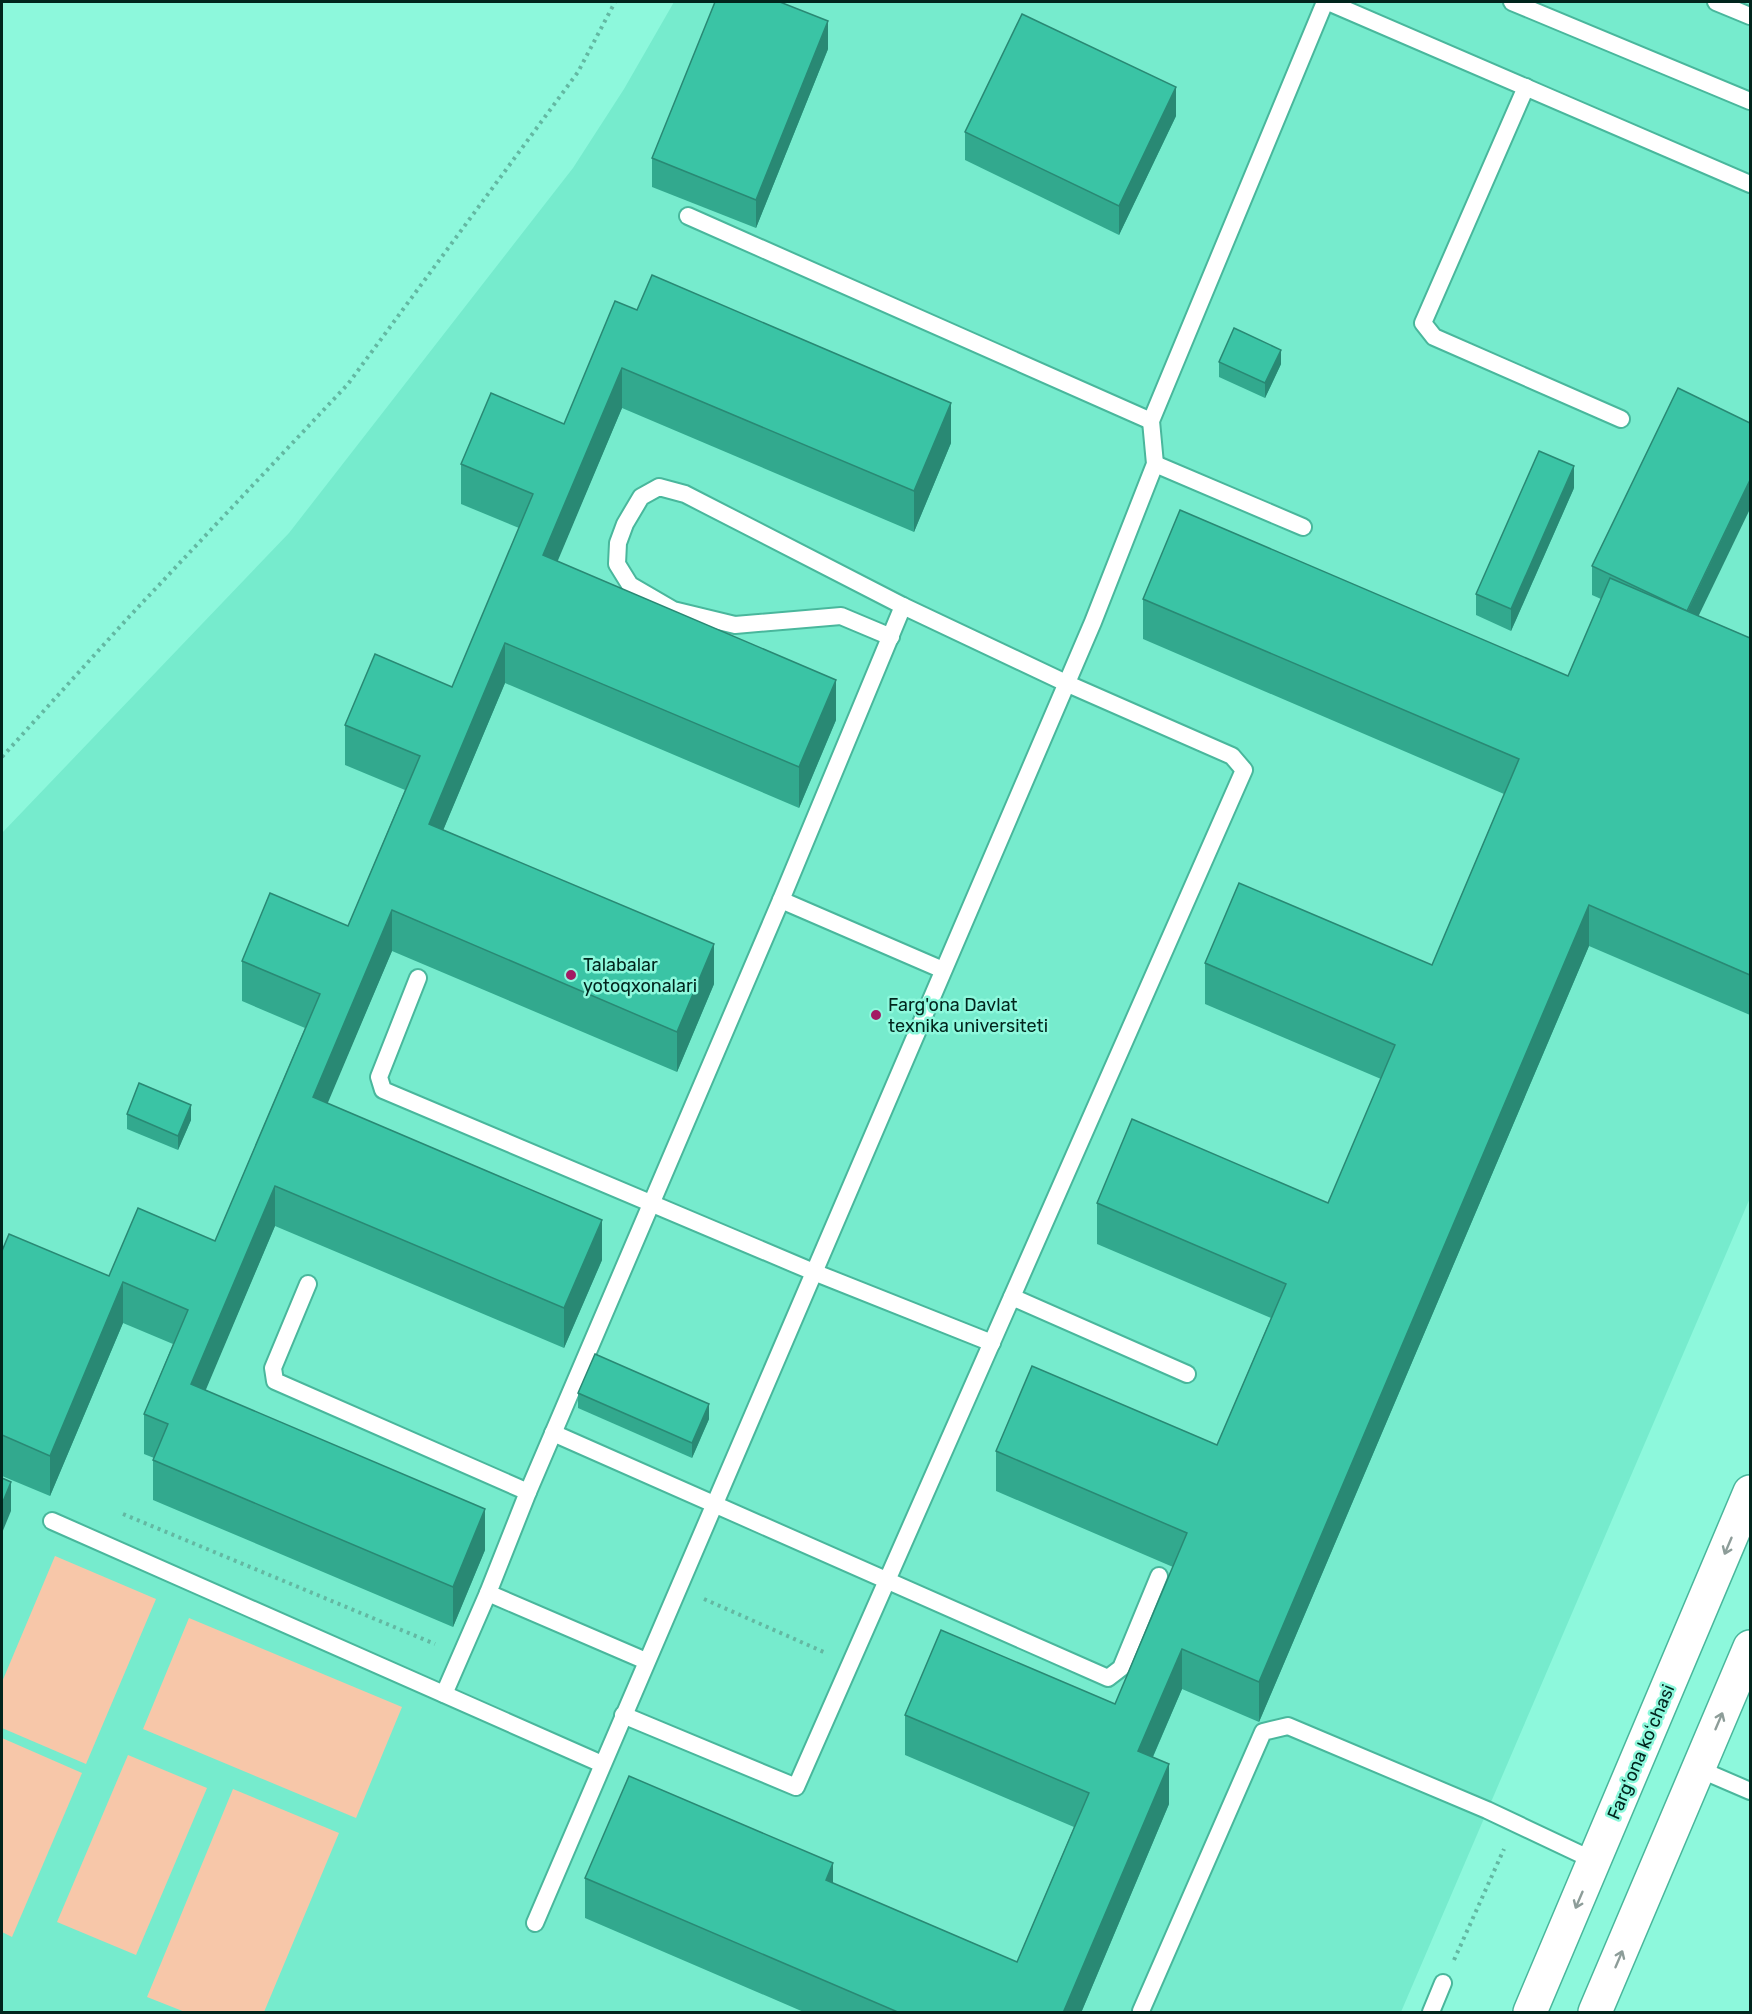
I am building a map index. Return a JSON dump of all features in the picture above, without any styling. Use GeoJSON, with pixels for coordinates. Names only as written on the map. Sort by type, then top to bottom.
{"type":"FeatureCollection","features":[{"type":"Feature","properties":{"kind":"main road","name":"Fargʻona koʻchasi"},"geometry":{"type":"LineString","coordinates":[[1530,2013],[1750,1492]]}},
{"type":"Feature","properties":{"kind":"main road"},"geometry":{"type":"LineString","coordinates":[[1595,2013],[1750,1647]]}},
{"type":"Feature","properties":{"kind":"lane"},"geometry":{"type":"LineString","coordinates":[[535,1923],[645,1661],[816,1273],[943,970],[1068,684],[1155,464],[1151,421],[1327,2],[1750,184]]}},
{"type":"Feature","properties":{"kind":"lane"},"geometry":{"type":"LineString","coordinates":[[1512,2],[1750,101]]}},
{"type":"Feature","properties":{"kind":"lane"},"geometry":{"type":"LineString","coordinates":[[1716,2],[1750,16]]}},
{"type":"Feature","properties":{"kind":"lane"},"geometry":{"type":"LineString","coordinates":[[1526,87],[1423,323],[1434,337],[1621,419]]}},
{"type":"Feature","properties":{"kind":"lane"},"geometry":{"type":"LineString","coordinates":[[688,216],[1151,421]]}},
{"type":"Feature","properties":{"kind":"lane"},"geometry":{"type":"LineString","coordinates":[[1155,464],[1303,527]]}},
{"type":"Feature","properties":{"kind":"lane"},"geometry":{"type":"LineString","coordinates":[[623,1715],[796,1787],[1244,770],[1232,756],[1068,684],[903,606],[685,494],[659,487],[641,497],[625,524],[618,543],[617,564],[630,585],[673,610],[735,625],[841,616],[891,637]]}},
{"type":"Feature","properties":{"kind":"lane"},"geometry":{"type":"LineString","coordinates":[[444,1694],[781,900],[903,606]]}},
{"type":"Feature","properties":{"kind":"lane"},"geometry":{"type":"LineString","coordinates":[[781,900],[943,970]]}},
{"type":"Feature","properties":{"kind":"lane"},"geometry":{"type":"LineString","coordinates":[[418,978],[379,1077],[383,1090],[816,1273],[992,1343]]}},
{"type":"Feature","properties":{"kind":"lane"},"geometry":{"type":"LineString","coordinates":[[308,1284],[273,1368],[275,1381],[528,1492]]}},
{"type":"Feature","properties":{"kind":"lane"},"geometry":{"type":"LineString","coordinates":[[1012,1297],[1187,1374]]}},
{"type":"Feature","properties":{"kind":"lane"},"geometry":{"type":"LineString","coordinates":[[553,1433],[1108,1678],[1121,1668],[1159,1576]]}},
{"type":"Feature","properties":{"kind":"lane"},"geometry":{"type":"LineString","coordinates":[[52,1521],[602,1764]]}},
{"type":"Feature","properties":{"kind":"lane"},"geometry":{"type":"LineString","coordinates":[[488,1593],[645,1661]]}},
{"type":"Feature","properties":{"kind":"lane"},"geometry":{"type":"LineString","coordinates":[[1141,2011],[1263,1732],[1288,1726],[1515,1823],[1595,1861]]}},
{"type":"Feature","properties":{"kind":"lane"},"geometry":{"type":"LineString","coordinates":[[1700,1769],[1750,1791]]}},
{"type":"Feature","properties":{"kind":"lane"},"geometry":{"type":"LineString","coordinates":[[1431,2013],[1443,1983]]}},
{"type":"Feature","properties":{"kind":"path"},"geometry":{"type":"LineString","coordinates":[[2,757],[127,619],[348,384],[578,72],[615,2]]}},
{"type":"Feature","properties":{"kind":"path"},"geometry":{"type":"LineString","coordinates":[[123,1514],[461,1655]]}},
{"type":"Feature","properties":{"kind":"path"},"geometry":{"type":"LineString","coordinates":[[678,1588],[851,1664]]}},
{"type":"Feature","properties":{"kind":"path"},"geometry":{"type":"LineString","coordinates":[[1443,1983],[1515,1823]]}},
{"type":"Feature","properties":{"kind":"shaded area","name":"Farg'ona Davlat texnika universiteti"},"geometry":{"type":"Polygon","coordinates":[[[674,2],[1750,2],[1750,1198],[1401,2012],[2,2012],[2,833],[289,533],[573,168],[624,89],[674,2]]]}},
{"type":"Feature","properties":{"kind":"shaded area"},"geometry":{"type":"Polygon","coordinates":[[[55,1556],[156,1599],[86,1764],[2,1728],[2,1682],[55,1556]]]}},
{"type":"Feature","properties":{"kind":"shaded area"},"geometry":{"type":"Polygon","coordinates":[[[189,1618],[402,1707],[356,1818],[143,1729],[189,1618]]]}},
{"type":"Feature","properties":{"kind":"shaded area"},"geometry":{"type":"Polygon","coordinates":[[[2,1738],[82,1773],[12,1937],[2,1932],[2,1738]]]}},
{"type":"Feature","properties":{"kind":"shaded area"},"geometry":{"type":"Polygon","coordinates":[[[128,1755],[207,1788],[136,1955],[57,1922],[128,1755]]]}},
{"type":"Feature","properties":{"kind":"shaded area"},"geometry":{"type":"Polygon","coordinates":[[[233,1789],[339,1833],[264,2012],[185,2012],[147,1997],[233,1789]]]}},
{"type":"Feature","properties":{"kind":"building"},"geometry":{"type":"Polygon","coordinates":[[[715,2],[780,2],[828,21],[756,200],[652,158],[715,2]]]}},
{"type":"Feature","properties":{"kind":"building"},"geometry":{"type":"Polygon","coordinates":[[[1022,14],[1176,87],[1119,206],[965,132],[1022,14]]]}},
{"type":"Feature","properties":{"kind":"building","name":"Talabalar yotoqxonalari"},"geometry":{"type":"Polygon","coordinates":[[[652,275],[951,403],[914,491],[622,368],[543,555],[836,680],[799,767],[505,643],[429,824],[714,944],[677,1032],[392,910],[313,1097],[602,1220],[564,1308],[275,1186],[191,1384],[485,1509],[453,1587],[153,1460],[168,1424],[144,1414],[188,1310],[123,1282],[50,1456],[2,1435],[2,1251],[9,1234],[109,1276],[138,1208],[215,1241],[320,994],[242,961],[270,893],[348,926],[420,756],[345,725],[375,654],[452,687],[533,494],[461,464],[491,393],[564,424],[615,301],[637,310],[652,275]]]}},
{"type":"Feature","properties":{"kind":"building"},"geometry":{"type":"Polygon","coordinates":[[[1234,328],[1281,350],[1265,383],[1219,362],[1234,328]]]}},
{"type":"Feature","properties":{"kind":"building"},"geometry":{"type":"Polygon","coordinates":[[[1678,388],[1750,423],[1750,480],[1687,611],[1592,566],[1678,388]]]}},
{"type":"Feature","properties":{"kind":"building"},"geometry":{"type":"Polygon","coordinates":[[[1539,451],[1574,466],[1511,609],[1476,594],[1539,451]]]}},
{"type":"Feature","properties":{"kind":"building"},"geometry":{"type":"Polygon","coordinates":[[[1180,510],[1568,676],[1610,578],[1750,638],[1750,975],[1589,905],[1259,1682],[1182,1649],[1138,1751],[1169,1764],[1063,2013],[900,2013],[585,1878],[629,1776],[833,1863],[826,1880],[1017,1962],[1089,1793],[905,1715],[941,1630],[1115,1704],[1187,1533],[996,1451],[1032,1366],[1217,1445],[1286,1284],[1097,1203],[1132,1119],[1328,1203],[1395,1045],[1205,963],[1239,883],[1432,965],[1519,759],[1143,599],[1180,510]]]}},
{"type":"Feature","properties":{"kind":"building"},"geometry":{"type":"Polygon","coordinates":[[[139,1083],[191,1105],[178,1136],[127,1114],[139,1083]]]}},
{"type":"Feature","properties":{"kind":"building"},"geometry":{"type":"Polygon","coordinates":[[[595,1354],[709,1404],[692,1443],[578,1393],[595,1354]]]}},
{"type":"Feature","properties":{"kind":"building"},"geometry":{"type":"Polygon","coordinates":[[[2,1478],[11,1482],[2,1504],[2,1478]]]}},
{"type":"Feature","properties":{"kind":"place","name":"Talabalar yotoqxonalari"},"geometry":{"type":"Point","coordinates":[571,975]}},
{"type":"Feature","properties":{"kind":"place","name":"Farg'ona Davlat texnika universiteti"},"geometry":{"type":"Point","coordinates":[876,1015]}}]}
